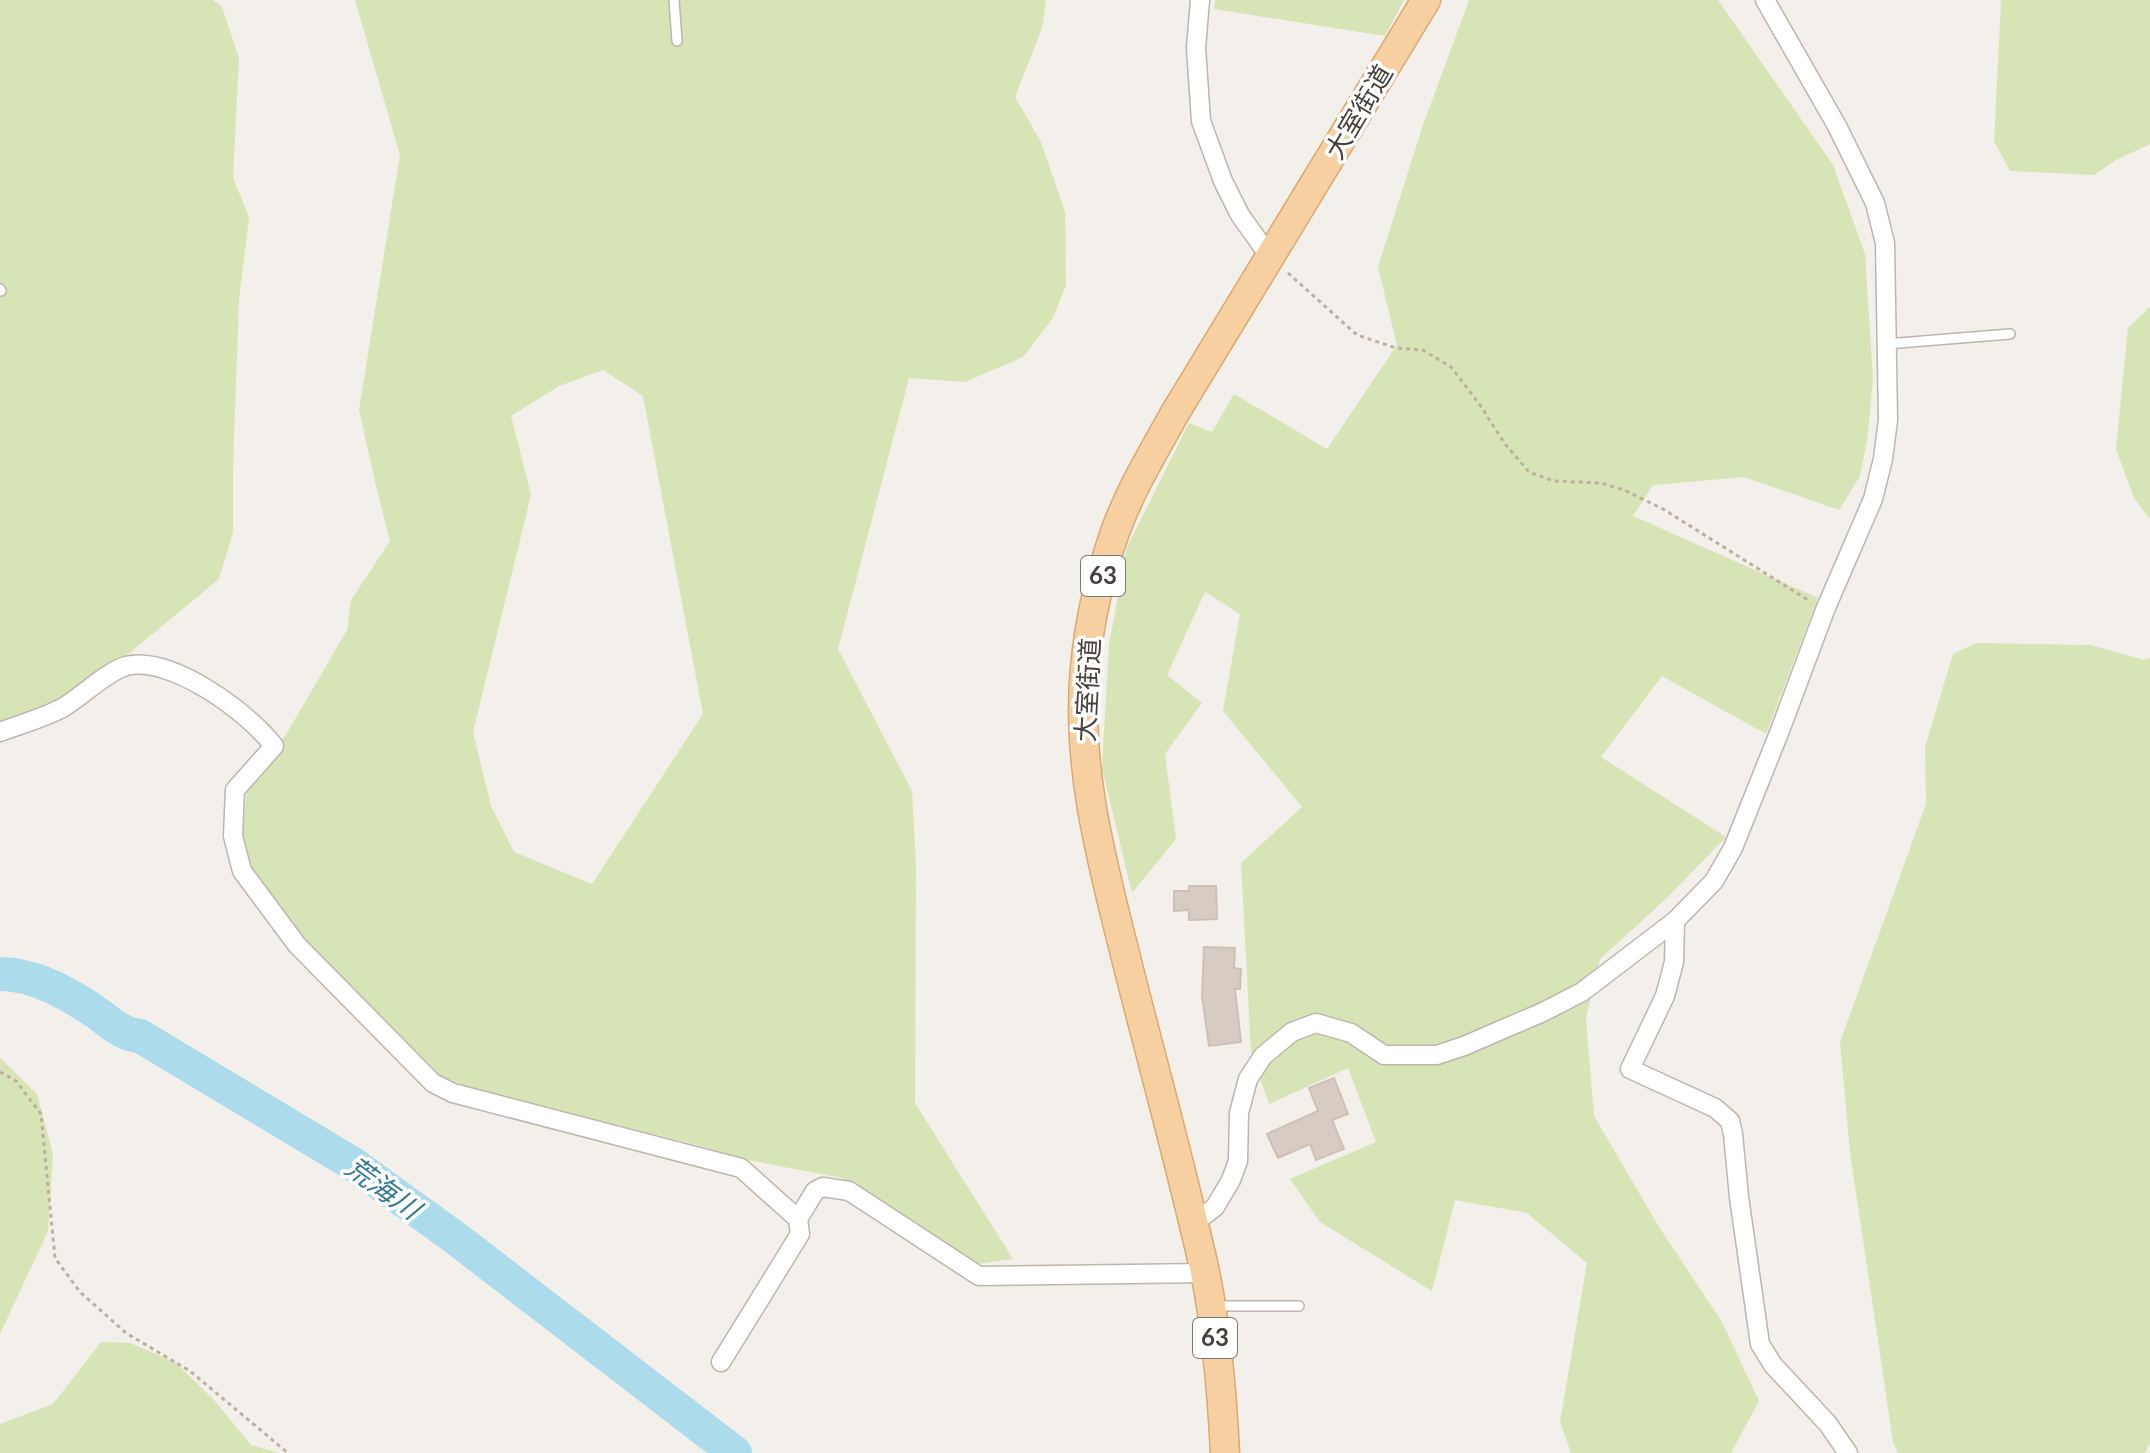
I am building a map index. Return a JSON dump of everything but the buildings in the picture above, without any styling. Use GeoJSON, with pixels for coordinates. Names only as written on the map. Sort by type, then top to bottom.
{"type":"FeatureCollection","features":[{"type":"Feature","properties":{"kind":"main road","name":"大室街道"},"geometry":{"type":"LineString","coordinates":[[1225,1453],[1219,1368],[1205,1273],[1106,878],[1088,790],[1082,721],[1085,666],[1094,609],[1116,531],[1137,483],[1175,413],[1426,0]]}},
{"type":"Feature","properties":{"kind":"street"},"geometry":{"type":"LineString","coordinates":[[1200,0],[1196,48],[1201,121],[1223,181],[1240,215],[1270,257]]}},
{"type":"Feature","properties":{"kind":"street"},"geometry":{"type":"LineString","coordinates":[[1193,1224],[1215,1207],[1231,1180],[1238,1161],[1239,1113],[1248,1079],[1263,1056],[1292,1032],[1316,1023],[1351,1033],[1384,1055],[1437,1055],[1464,1046],[1582,992],[1675,921],[1714,881],[1733,848],[1825,610],[1873,499],[1888,420],[1885,243],[1875,203],[1837,126],[1765,0]]}},
{"type":"Feature","properties":{"kind":"street"},"geometry":{"type":"LineString","coordinates":[[0,732],[62,708],[123,667],[144,664],[166,669],[208,689],[262,731],[274,746],[235,790],[233,836],[242,871],[297,945],[433,1083],[453,1093],[741,1168],[798,1219]]}},
{"type":"Feature","properties":{"kind":"street"},"geometry":{"type":"LineString","coordinates":[[1675,921],[1674,962],[1665,996],[1630,1069],[1715,1108],[1730,1121],[1760,1344],[1773,1365],[1828,1424],[1848,1453]]}},
{"type":"Feature","properties":{"kind":"street"},"geometry":{"type":"LineString","coordinates":[[721,1362],[800,1234],[798,1219],[815,1191],[823,1187],[849,1191],[979,1276],[1205,1273]]}},
{"type":"Feature","properties":{"kind":"lane"},"geometry":{"type":"LineString","coordinates":[[674,0],[677,41]]}},
{"type":"Feature","properties":{"kind":"lane"},"geometry":{"type":"LineString","coordinates":[[1885,344],[2010,334]]}},
{"type":"Feature","properties":{"kind":"lane"},"geometry":{"type":"LineString","coordinates":[[1211,1306],[1299,1306]]}},
{"type":"Feature","properties":{"kind":"path"},"geometry":{"type":"LineString","coordinates":[[1270,257],[1357,335],[1396,348],[1423,350],[1451,367],[1505,444],[1529,472],[1554,481],[1601,483],[1624,490],[1663,509],[1825,610]]}},
{"type":"Feature","properties":{"kind":"path"},"geometry":{"type":"LineString","coordinates":[[0,1072],[16,1081],[41,1114],[55,1258],[80,1292],[126,1333],[190,1371],[288,1453]]}},
{"type":"Feature","properties":{"kind":"green space"},"geometry":{"type":"Polygon","coordinates":[[[0,0],[213,0],[222,7],[239,58],[233,178],[249,217],[239,300],[233,532],[219,579],[133,650],[58,703],[0,724],[0,0]]]}},
{"type":"Feature","properties":{"kind":"green space"},"geometry":{"type":"Polygon","coordinates":[[[355,0],[1046,0],[1042,28],[1015,97],[1041,142],[1065,212],[1066,285],[1053,318],[1023,357],[965,382],[909,378],[838,649],[912,791],[916,867],[915,1103],[1013,1259],[977,1264],[842,1178],[748,1160],[473,1089],[441,1076],[311,947],[252,869],[242,838],[247,789],[287,733],[347,630],[351,600],[390,541],[359,410],[400,155],[355,0]],[[603,370],[559,386],[511,416],[531,495],[473,732],[491,806],[514,852],[592,884],[703,714],[643,396],[603,370]]]}},
{"type":"Feature","properties":{"kind":"green space"},"geometry":{"type":"Polygon","coordinates":[[[1215,0],[1404,0],[1385,36],[1214,9],[1215,0]]]}},
{"type":"Feature","properties":{"kind":"green space"},"geometry":{"type":"Polygon","coordinates":[[[1469,0],[1718,0],[1833,165],[1865,254],[1873,379],[1867,441],[1860,476],[1839,510],[1744,477],[1653,485],[1633,516],[1818,598],[1766,734],[1662,676],[1601,757],[1726,837],[1668,897],[1600,959],[1586,1018],[1594,1116],[1659,1227],[1722,1322],[1759,1401],[1731,1453],[1571,1453],[1560,1422],[1587,1263],[1527,1213],[1455,1200],[1432,1291],[1320,1222],[1290,1179],[1376,1142],[1348,1068],[1269,1104],[1251,1052],[1241,863],[1302,807],[1223,711],[1240,614],[1205,592],[1167,675],[1202,703],[1165,754],[1176,839],[1132,893],[1102,768],[1109,645],[1127,547],[1189,423],[1212,432],[1234,394],[1327,449],[1397,345],[1378,267],[1422,128],[1469,0]]]}},
{"type":"Feature","properties":{"kind":"green space"},"geometry":{"type":"Polygon","coordinates":[[[2000,0],[2150,0],[2150,144],[2116,160],[2094,175],[2010,171],[1994,141],[2000,0]]]}},
{"type":"Feature","properties":{"kind":"green space"},"geometry":{"type":"Polygon","coordinates":[[[2150,307],[2150,519],[2134,498],[2116,449],[2128,328],[2150,307]]]}},
{"type":"Feature","properties":{"kind":"green space"},"geometry":{"type":"Polygon","coordinates":[[[1976,643],[2091,645],[2144,660],[2150,658],[2150,1443],[2145,1453],[1898,1453],[1893,1442],[1850,1152],[1840,1042],[1926,804],[1925,747],[1953,654],[1976,643]]]}},
{"type":"Feature","properties":{"kind":"green space"},"geometry":{"type":"Polygon","coordinates":[[[0,1058],[37,1094],[53,1154],[48,1231],[0,1334],[0,1058]]]}},
{"type":"Feature","properties":{"kind":"green space"},"geometry":{"type":"Polygon","coordinates":[[[101,1342],[130,1343],[175,1362],[214,1400],[251,1445],[279,1453],[0,1453],[0,1424],[53,1404],[101,1342]]]}},
{"type":"Feature","properties":{"kind":"waterway","name":"荒海川"},"geometry":{"type":"LineString","coordinates":[[0,974],[26,977],[63,992],[117,1028],[140,1036],[353,1164],[454,1237],[735,1453]]}}]}
